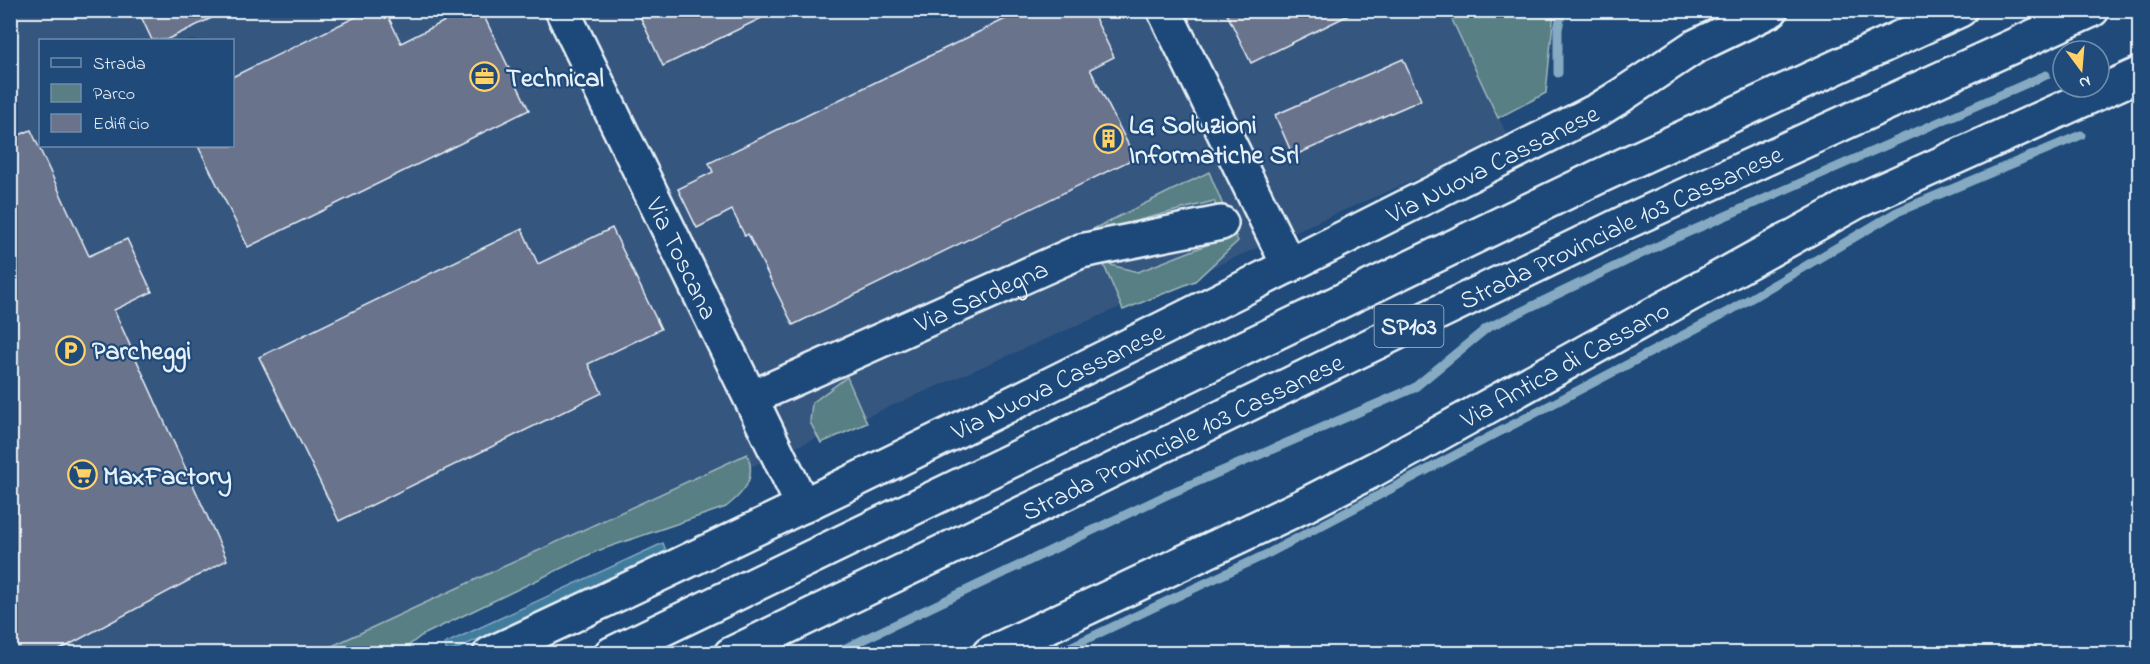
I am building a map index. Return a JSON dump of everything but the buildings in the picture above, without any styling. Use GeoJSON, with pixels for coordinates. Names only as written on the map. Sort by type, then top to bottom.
{"type":"FeatureCollection","features":[{"type":"Feature","properties":{"kind":"main road","name":"Via Toscana"},"geometry":{"type":"LineString","coordinates":[[562,10],[803,506]]}},
{"type":"Feature","properties":{"kind":"main road"},"geometry":{"type":"LineString","coordinates":[[1164,10],[1289,266]]}},
{"type":"Feature","properties":{"kind":"main road","name":"Via Nuova Cassanese"},"geometry":{"type":"LineString","coordinates":[[490,654],[803,506],[1598,111],[1694,47],[1771,10]]}},
{"type":"Feature","properties":{"kind":"main road","name":"Strada Provinciale 103 Cassanese"},"geometry":{"type":"LineString","coordinates":[[611,654],[1600,176],[1960,10]]}},
{"type":"Feature","properties":{"kind":"main road","name":"Strada Provinciale 103 Cassanese"},"geometry":{"type":"LineString","coordinates":[[731,654],[1624,223],[2092,10]]}},
{"type":"Feature","properties":{"kind":"main road","name":"Via Antica di Cassano"},"geometry":{"type":"LineString","coordinates":[[989,654],[1305,505],[1375,469],[1856,202],[2139,74]]}},
{"type":"Feature","properties":{"kind":"main road","name":"Via Sardegna"},"geometry":{"type":"LineString","coordinates":[[751,398],[1081,251],[1221,223]]}},
{"type":"Feature","properties":{"kind":"shaded area"},"geometry":{"type":"Polygon","coordinates":[[[10,11],[1448,11],[1509,139],[757,464],[340,653],[11,653],[10,11]]]}},
{"type":"Feature","properties":{"kind":"shaded area"},"geometry":{"type":"Polygon","coordinates":[[[663,543],[667,553],[448,653],[444,644],[663,543]]]}},
{"type":"Feature","properties":{"kind":"green space"},"geometry":{"type":"Polygon","coordinates":[[[1448,11],[1554,11],[1546,93],[1498,118],[1448,11]]]}},
{"type":"Feature","properties":{"kind":"green space"},"geometry":{"type":"Polygon","coordinates":[[[1209,172],[1238,241],[1195,281],[1123,310],[1103,263],[1138,272],[1227,237],[1214,201],[1081,235],[1209,172]]]}},
{"type":"Feature","properties":{"kind":"green space"},"geometry":{"type":"Polygon","coordinates":[[[847,377],[867,423],[821,443],[810,422],[812,403],[847,377]]]}},
{"type":"Feature","properties":{"kind":"green space"},"geometry":{"type":"Polygon","coordinates":[[[747,454],[750,470],[747,484],[726,507],[597,551],[421,636],[399,653],[317,653],[747,454]]]}},
{"type":"Feature","properties":{"kind":"waterway"},"geometry":{"type":"LineString","coordinates":[[1558,73],[1558,29],[1562,10]]}},
{"type":"Feature","properties":{"kind":"waterway"},"geometry":{"type":"LineString","coordinates":[[833,654],[1171,493],[1414,388],[1487,328],[1664,243],[2046,75]]}},
{"type":"Feature","properties":{"kind":"waterway"},"geometry":{"type":"LineString","coordinates":[[1055,654],[1269,553],[1731,310],[1897,212],[2081,135]]}},
{"type":"Feature","properties":{"kind":"waterway"},"geometry":{"type":"LineString","coordinates":[[2138,156],[2140,160]]}},
{"type":"Feature","properties":{"kind":"place","name":"Technical"},"geometry":{"type":"Point","coordinates":[485,77]}},
{"type":"Feature","properties":{"kind":"place","name":"LG Soluzioni Informatiche Srl"},"geometry":{"type":"Point","coordinates":[1108,139]}},
{"type":"Feature","properties":{"kind":"place","name":"Parcheggi"},"geometry":{"type":"Point","coordinates":[71,350]}},
{"type":"Feature","properties":{"kind":"place","name":"MaxFactory"},"geometry":{"type":"Point","coordinates":[82,475]}}]}
